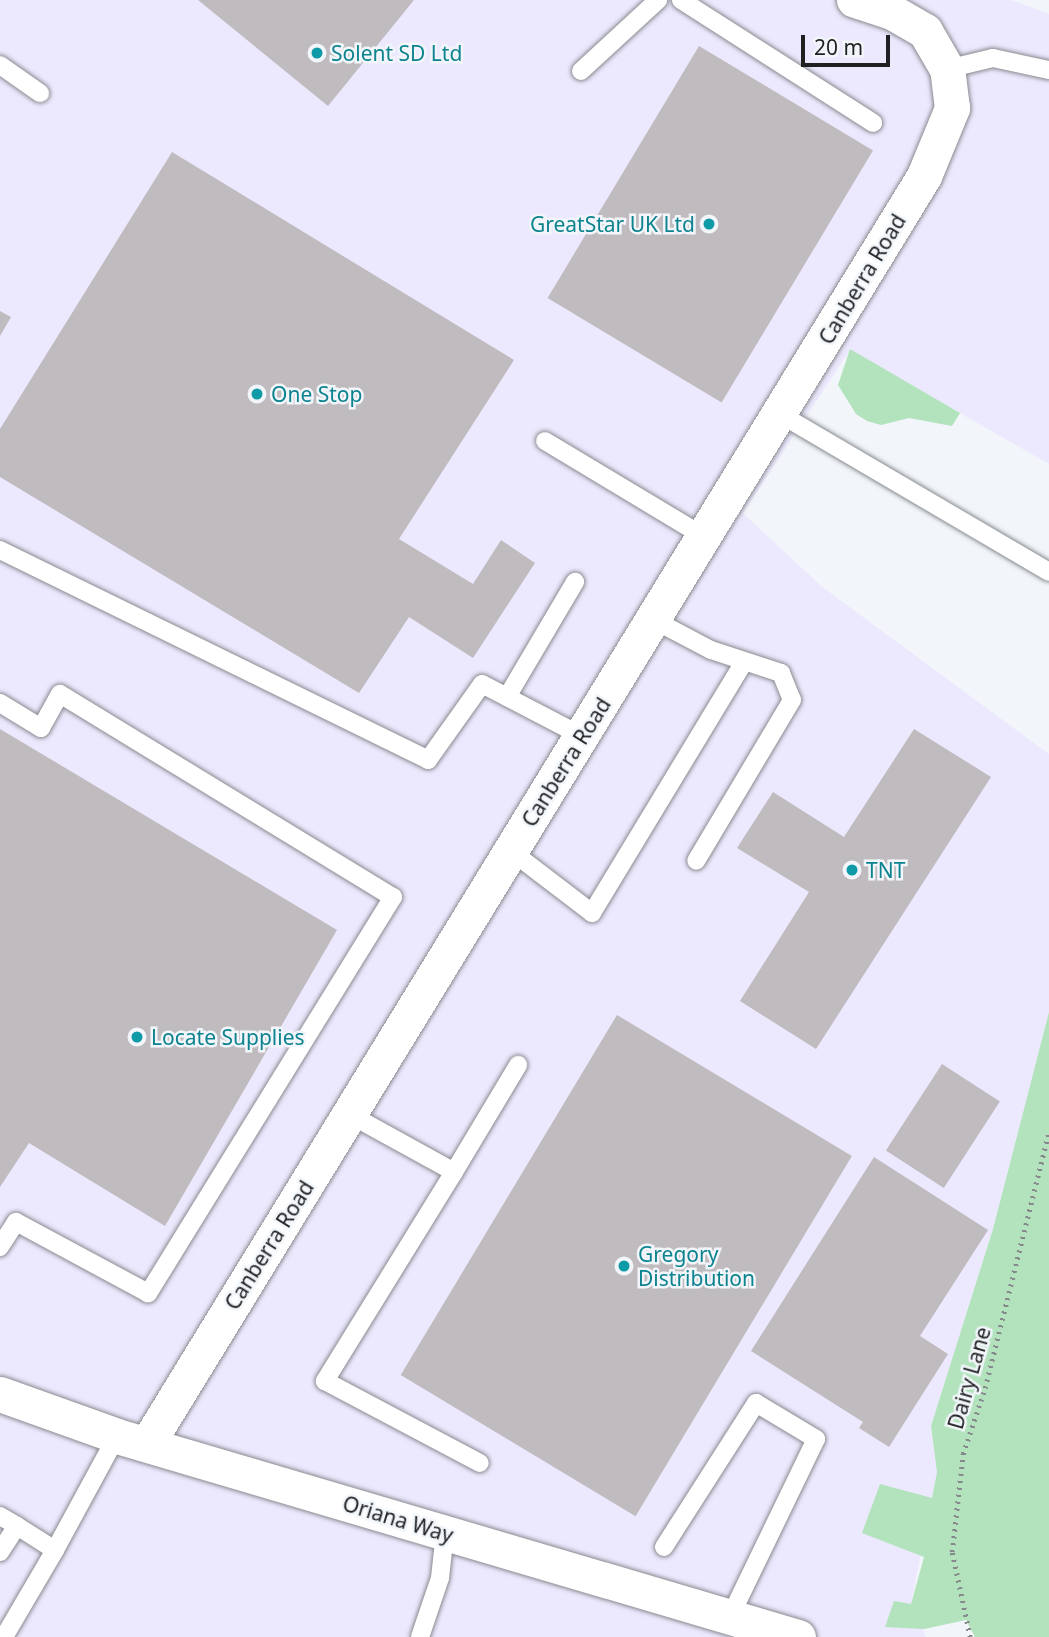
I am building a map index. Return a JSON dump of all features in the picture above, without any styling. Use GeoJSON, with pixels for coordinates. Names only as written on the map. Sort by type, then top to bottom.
{"type":"FeatureCollection","features":[{"type":"Feature","properties":{"kind":"street"},"geometry":{"type":"LineString","coordinates":[[854,0],[892,12],[925,32],[947,69]]}},
{"type":"Feature","properties":{"kind":"street","name":"Canberra Road"},"geometry":{"type":"LineString","coordinates":[[132,1440],[349,1114],[924,176],[952,107],[947,69]]}},
{"type":"Feature","properties":{"kind":"street","name":"Oriana Way"},"geometry":{"type":"LineString","coordinates":[[0,1394],[132,1440],[729,1619],[763,1633],[797,1637]]}},
{"type":"Feature","properties":{"kind":"lane"},"geometry":{"type":"LineString","coordinates":[[581,71],[658,0]]}},
{"type":"Feature","properties":{"kind":"lane"},"geometry":{"type":"LineString","coordinates":[[681,0],[873,123]]}},
{"type":"Feature","properties":{"kind":"lane"},"geometry":{"type":"LineString","coordinates":[[947,69],[993,58],[1049,70]]}},
{"type":"Feature","properties":{"kind":"lane"},"geometry":{"type":"LineString","coordinates":[[0,65],[40,93]]}},
{"type":"Feature","properties":{"kind":"lane"},"geometry":{"type":"LineString","coordinates":[[780,414],[1049,572]]}},
{"type":"Feature","properties":{"kind":"lane"},"geometry":{"type":"LineString","coordinates":[[545,441],[705,537]]}},
{"type":"Feature","properties":{"kind":"lane"},"geometry":{"type":"LineString","coordinates":[[0,550],[428,760],[482,684],[582,736]]}},
{"type":"Feature","properties":{"kind":"lane"},"geometry":{"type":"LineString","coordinates":[[507,697],[575,582]]}},
{"type":"Feature","properties":{"kind":"lane"},"geometry":{"type":"LineString","coordinates":[[654,620],[744,662],[781,673],[792,701],[696,861]]}},
{"type":"Feature","properties":{"kind":"lane"},"geometry":{"type":"LineString","coordinates":[[511,851],[592,913],[744,662]]}},
{"type":"Feature","properties":{"kind":"lane"},"geometry":{"type":"LineString","coordinates":[[0,703],[41,727],[60,694],[393,897],[148,1293],[16,1222],[0,1247]]}},
{"type":"Feature","properties":{"kind":"lane"},"geometry":{"type":"LineString","coordinates":[[480,1463],[325,1381],[518,1065]]}},
{"type":"Feature","properties":{"kind":"lane"},"geometry":{"type":"LineString","coordinates":[[349,1114],[454,1172]]}},
{"type":"Feature","properties":{"kind":"lane"},"geometry":{"type":"LineString","coordinates":[[664,1547],[756,1403],[816,1439],[729,1619]]}},
{"type":"Feature","properties":{"kind":"lane"},"geometry":{"type":"LineString","coordinates":[[4,1637],[55,1550],[132,1440]]}},
{"type":"Feature","properties":{"kind":"lane"},"geometry":{"type":"LineString","coordinates":[[0,1516],[55,1550]]}},
{"type":"Feature","properties":{"kind":"lane"},"geometry":{"type":"LineString","coordinates":[[0,1552],[18,1526]]}},
{"type":"Feature","properties":{"kind":"lane"},"geometry":{"type":"LineString","coordinates":[[421,1637],[440,1578],[445,1533]]}},
{"type":"Feature","properties":{"kind":"path","name":"Dairy Lane"},"geometry":{"type":"LineString","coordinates":[[970,1637],[952,1552],[963,1454],[985,1388],[1049,1131]]}},
{"type":"Feature","properties":{"kind":"shaded area"},"geometry":{"type":"Polygon","coordinates":[[[0,0],[1011,0],[1049,14],[1049,464],[850,350],[743,513],[821,586],[1049,754],[1049,1012],[993,1229],[931,1426],[937,1472],[911,1604],[926,1637],[0,1637],[0,0]]]}},
{"type":"Feature","properties":{"kind":"green space"},"geometry":{"type":"Polygon","coordinates":[[[850,349],[960,413],[952,426],[909,418],[881,425],[856,414],[838,385],[850,349]]]}},
{"type":"Feature","properties":{"kind":"green space"},"geometry":{"type":"Polygon","coordinates":[[[1049,1012],[1049,1637],[975,1637],[966,1620],[924,1629],[885,1627],[894,1601],[911,1604],[924,1557],[862,1533],[880,1484],[932,1498],[937,1472],[931,1426],[993,1229],[1049,1012]]]}},
{"type":"Feature","properties":{"kind":"building","name":"Solent SD Ltd"},"geometry":{"type":"Polygon","coordinates":[[[198,0],[414,0],[328,106],[198,0]]]}},
{"type":"Feature","properties":{"kind":"building","name":"GreatStar UK Ltd"},"geometry":{"type":"Polygon","coordinates":[[[699,46],[873,151],[722,403],[548,298],[699,46]]]}},
{"type":"Feature","properties":{"kind":"building","name":"One Stop"},"geometry":{"type":"Polygon","coordinates":[[[172,152],[514,360],[399,539],[473,584],[501,540],[535,563],[473,658],[409,617],[359,693],[0,477],[0,429],[172,152]]]}},
{"type":"Feature","properties":{"kind":"building"},"geometry":{"type":"Polygon","coordinates":[[[0,311],[11,317],[0,336],[0,311]]]}},
{"type":"Feature","properties":{"kind":"building","name":"Locate Supplies"},"geometry":{"type":"Polygon","coordinates":[[[0,729],[337,930],[165,1226],[29,1143],[0,1187],[0,729]]]}},
{"type":"Feature","properties":{"kind":"building","name":"TNT"},"geometry":{"type":"Polygon","coordinates":[[[914,729],[991,777],[816,1049],[740,1001],[809,892],[737,848],[773,792],[844,837],[914,729]]]}},
{"type":"Feature","properties":{"kind":"building","name":"Gregory Distribution"},"geometry":{"type":"Polygon","coordinates":[[[617,1015],[852,1156],[636,1516],[401,1375],[617,1015]]]}},
{"type":"Feature","properties":{"kind":"building"},"geometry":{"type":"Polygon","coordinates":[[[942,1064],[1000,1102],[944,1188],[886,1150],[942,1064]]]}},
{"type":"Feature","properties":{"kind":"building"},"geometry":{"type":"Polygon","coordinates":[[[874,1157],[988,1230],[920,1336],[948,1354],[889,1447],[859,1428],[863,1422],[751,1351],[874,1157]]]}},
{"type":"Feature","properties":{"kind":"place","name":"Solent SD Ltd"},"geometry":{"type":"Point","coordinates":[317,53]}},
{"type":"Feature","properties":{"kind":"place","name":"GreatStar UK Ltd"},"geometry":{"type":"Point","coordinates":[709,224]}},
{"type":"Feature","properties":{"kind":"place","name":"One Stop"},"geometry":{"type":"Point","coordinates":[257,394]}},
{"type":"Feature","properties":{"kind":"place","name":"TNT"},"geometry":{"type":"Point","coordinates":[852,870]}},
{"type":"Feature","properties":{"kind":"place","name":"Locate Supplies"},"geometry":{"type":"Point","coordinates":[137,1037]}},
{"type":"Feature","properties":{"kind":"place","name":"Gregory Distribution"},"geometry":{"type":"Point","coordinates":[624,1266]}}]}
